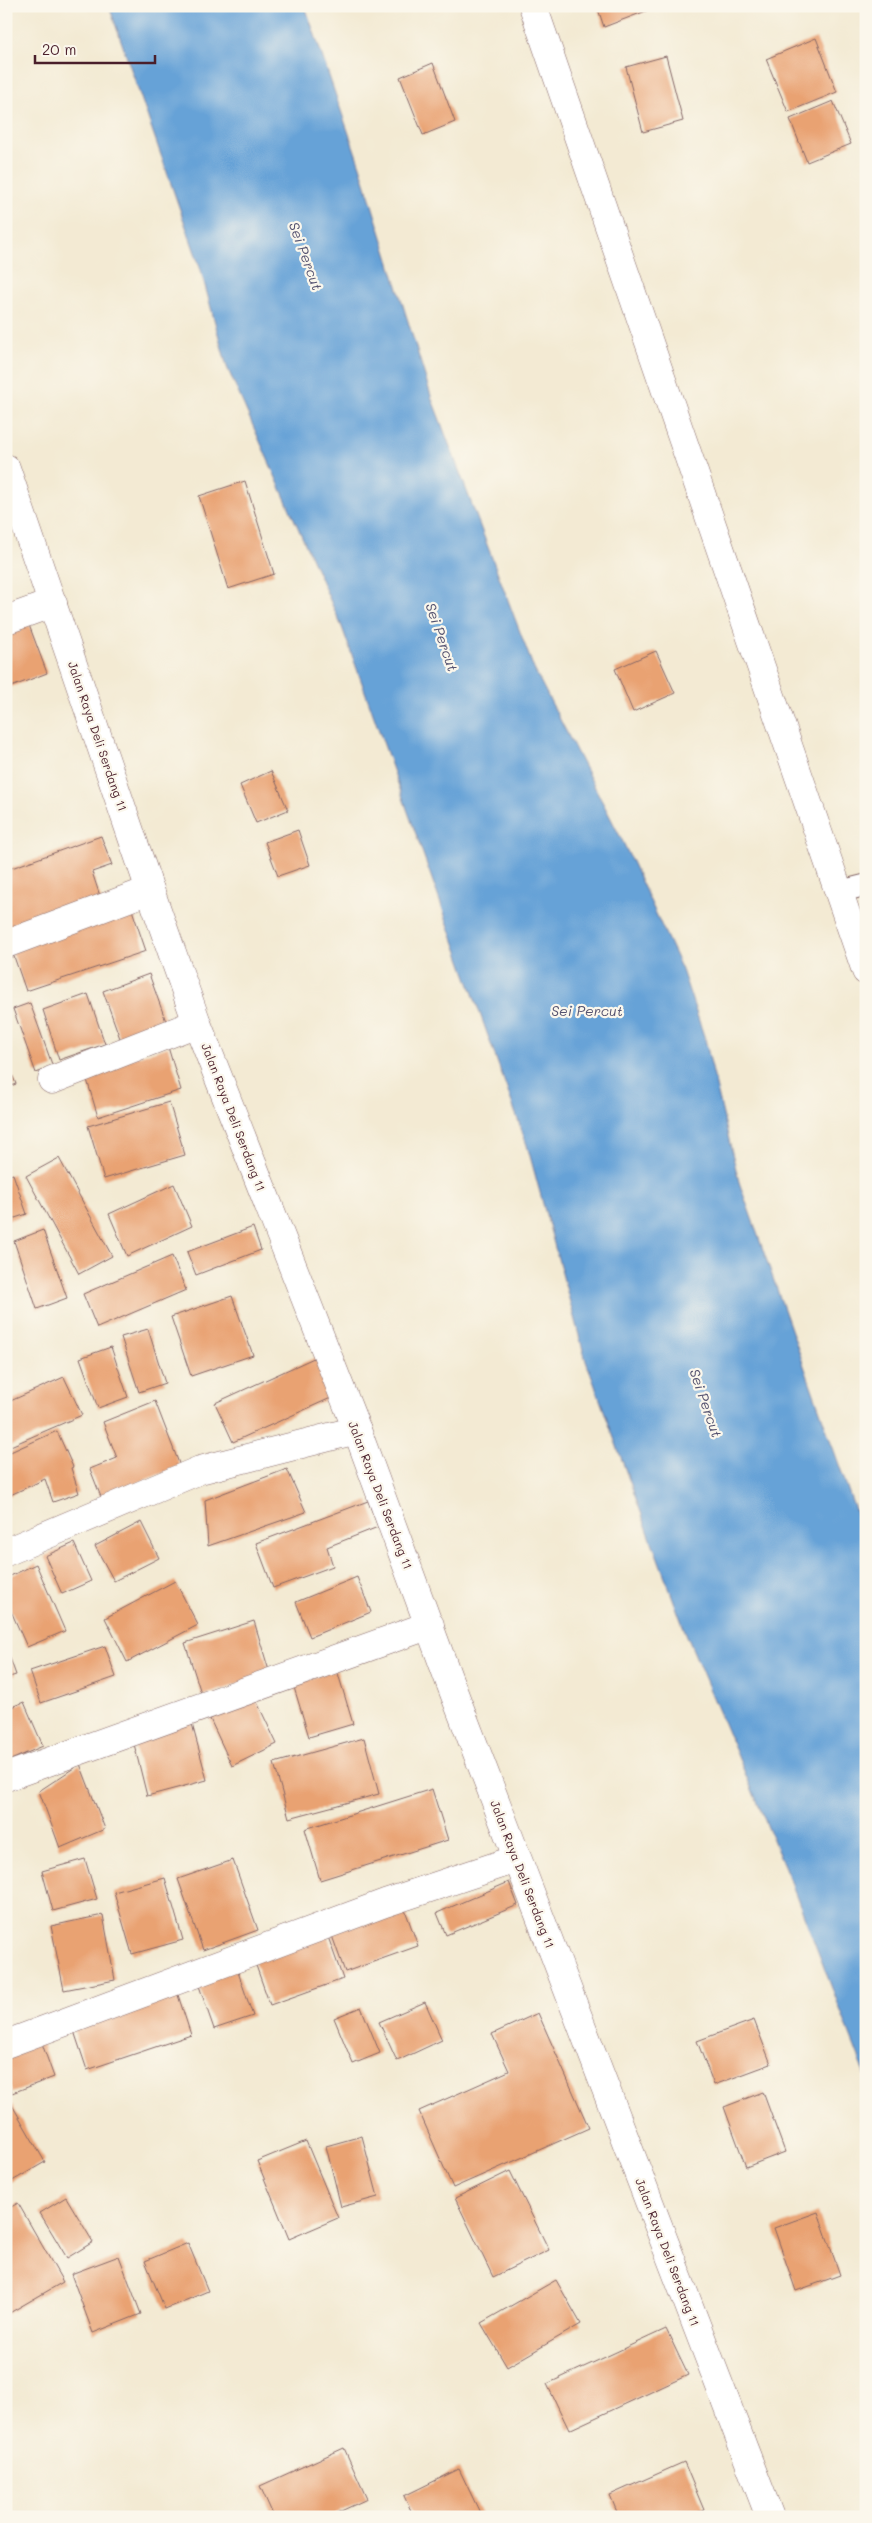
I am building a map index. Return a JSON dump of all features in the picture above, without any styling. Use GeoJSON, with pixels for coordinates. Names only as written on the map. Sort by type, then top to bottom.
{"type":"FeatureCollection","features":[{"type":"Feature","properties":{"kind":"street"},"geometry":{"type":"LineString","coordinates":[[533,6],[866,971]]}},
{"type":"Feature","properties":{"kind":"street","name":"Jalan Raya Deli Serdang 11"},"geometry":{"type":"LineString","coordinates":[[6,468],[197,1023],[357,1430],[430,1625],[448,1680],[770,2517]]}},
{"type":"Feature","properties":{"kind":"street"},"geometry":{"type":"LineString","coordinates":[[6,620],[53,603]]}},
{"type":"Feature","properties":{"kind":"street"},"geometry":{"type":"LineString","coordinates":[[6,944],[150,890]]}},
{"type":"Feature","properties":{"kind":"street"},"geometry":{"type":"LineString","coordinates":[[52,1080],[197,1023]]}},
{"type":"Feature","properties":{"kind":"street"},"geometry":{"type":"LineString","coordinates":[[6,1552],[200,1470],[357,1430]]}},
{"type":"Feature","properties":{"kind":"street"},"geometry":{"type":"LineString","coordinates":[[6,1777],[430,1625]]}},
{"type":"Feature","properties":{"kind":"street"},"geometry":{"type":"LineString","coordinates":[[6,2044],[385,1903],[517,1859]]}},
{"type":"Feature","properties":{"kind":"lane"},"geometry":{"type":"LineString","coordinates":[[838,892],[866,885]]}},
{"type":"Feature","properties":{"kind":"water","name":"Sei Percut"},"geometry":{"type":"Polygon","coordinates":[[[109,6],[305,6],[360,166],[432,399],[534,669],[623,842],[682,970],[705,1039],[739,1182],[866,1541],[866,2076],[791,1882],[685,1631],[635,1496],[586,1361],[527,1145],[342,627],[227,367],[200,267],[109,6]]]}},
{"type":"Feature","properties":{"kind":"building"},"geometry":{"type":"Polygon","coordinates":[[[597,6],[659,6],[604,27],[597,6]]]}},
{"type":"Feature","properties":{"kind":"building"},"geometry":{"type":"Polygon","coordinates":[[[816,38],[837,92],[788,112],[766,59],[816,38]]]}},
{"type":"Feature","properties":{"kind":"building"},"geometry":{"type":"Polygon","coordinates":[[[666,56],[683,121],[643,132],[626,67],[666,56]]]}},
{"type":"Feature","properties":{"kind":"building"},"geometry":{"type":"Polygon","coordinates":[[[433,63],[455,122],[423,135],[400,77],[433,63]]]}},
{"type":"Feature","properties":{"kind":"building"},"geometry":{"type":"Polygon","coordinates":[[[833,101],[851,144],[807,162],[790,119],[833,101]]]}},
{"type":"Feature","properties":{"kind":"building"},"geometry":{"type":"Polygon","coordinates":[[[245,481],[274,574],[228,589],[199,496],[245,481]]]}},
{"type":"Feature","properties":{"kind":"building"},"geometry":{"type":"Polygon","coordinates":[[[26,617],[47,673],[6,689],[6,624],[26,617]]]}},
{"type":"Feature","properties":{"kind":"building"},"geometry":{"type":"Polygon","coordinates":[[[656,651],[675,693],[633,712],[615,669],[656,651]]]}},
{"type":"Feature","properties":{"kind":"building"},"geometry":{"type":"Polygon","coordinates":[[[271,771],[288,810],[256,823],[240,785],[271,771]]]}},
{"type":"Feature","properties":{"kind":"building"},"geometry":{"type":"Polygon","coordinates":[[[298,830],[310,865],[278,876],[265,842],[298,830]]]}},
{"type":"Feature","properties":{"kind":"building"},"geometry":{"type":"Polygon","coordinates":[[[101,836],[112,865],[92,872],[103,905],[6,930],[6,870],[101,836]]]}},
{"type":"Feature","properties":{"kind":"building"},"geometry":{"type":"Polygon","coordinates":[[[130,904],[146,951],[26,991],[10,945],[130,904]]]}},
{"type":"Feature","properties":{"kind":"building"},"geometry":{"type":"Polygon","coordinates":[[[149,974],[168,1027],[122,1044],[103,991],[149,974]]]}},
{"type":"Feature","properties":{"kind":"building"},"geometry":{"type":"Polygon","coordinates":[[[88,994],[105,1044],[59,1060],[43,1010],[88,994]]]}},
{"type":"Feature","properties":{"kind":"building"},"geometry":{"type":"Polygon","coordinates":[[[30,1003],[53,1067],[36,1073],[13,1009],[30,1003]]]}},
{"type":"Feature","properties":{"kind":"building"},"geometry":{"type":"Polygon","coordinates":[[[168,1047],[181,1090],[98,1117],[85,1073],[168,1047]]]}},
{"type":"Feature","properties":{"kind":"building"},"geometry":{"type":"Polygon","coordinates":[[[6,1060],[16,1084],[6,1088],[6,1060]]]}},
{"type":"Feature","properties":{"kind":"building"},"geometry":{"type":"Polygon","coordinates":[[[169,1102],[185,1155],[104,1179],[88,1126],[169,1102]]]}},
{"type":"Feature","properties":{"kind":"building"},"geometry":{"type":"Polygon","coordinates":[[[59,1158],[112,1256],[79,1274],[26,1176],[59,1158]]]}},
{"type":"Feature","properties":{"kind":"building"},"geometry":{"type":"Polygon","coordinates":[[[13,1174],[27,1214],[6,1221],[6,1176],[13,1174]]]}},
{"type":"Feature","properties":{"kind":"building"},"geometry":{"type":"Polygon","coordinates":[[[174,1184],[192,1226],[127,1256],[109,1214],[174,1184]]]}},
{"type":"Feature","properties":{"kind":"building"},"geometry":{"type":"Polygon","coordinates":[[[253,1227],[261,1250],[196,1275],[187,1252],[253,1227]]]}},
{"type":"Feature","properties":{"kind":"building"},"geometry":{"type":"Polygon","coordinates":[[[43,1230],[67,1298],[37,1309],[14,1241],[43,1230]]]}},
{"type":"Feature","properties":{"kind":"building"},"geometry":{"type":"Polygon","coordinates":[[[172,1256],[186,1290],[97,1328],[83,1294],[172,1256]]]}},
{"type":"Feature","properties":{"kind":"building"},"geometry":{"type":"Polygon","coordinates":[[[232,1296],[253,1355],[191,1376],[171,1317],[232,1296]]]}},
{"type":"Feature","properties":{"kind":"building"},"geometry":{"type":"Polygon","coordinates":[[[148,1329],[165,1383],[139,1392],[121,1337],[148,1329]]]}},
{"type":"Feature","properties":{"kind":"building"},"geometry":{"type":"Polygon","coordinates":[[[111,1347],[128,1397],[98,1408],[80,1358],[111,1347]]]}},
{"type":"Feature","properties":{"kind":"building"},"geometry":{"type":"Polygon","coordinates":[[[316,1357],[333,1397],[233,1442],[215,1403],[316,1357]]]}},
{"type":"Feature","properties":{"kind":"building"},"geometry":{"type":"Polygon","coordinates":[[[64,1377],[82,1415],[6,1448],[6,1403],[64,1377]]]}},
{"type":"Feature","properties":{"kind":"building"},"geometry":{"type":"Polygon","coordinates":[[[155,1401],[180,1466],[101,1497],[90,1469],[117,1458],[103,1422],[155,1401]]]}},
{"type":"Feature","properties":{"kind":"building"},"geometry":{"type":"Polygon","coordinates":[[[57,1431],[73,1467],[71,1468],[79,1493],[53,1502],[45,1479],[6,1497],[6,1454],[57,1431]]]}},
{"type":"Feature","properties":{"kind":"building"},"geometry":{"type":"Polygon","coordinates":[[[287,1469],[306,1512],[208,1546],[205,1500],[287,1469]]]}},
{"type":"Feature","properties":{"kind":"building"},"geometry":{"type":"Polygon","coordinates":[[[368,1501],[378,1527],[327,1547],[333,1566],[273,1588],[256,1543],[368,1501]]]}},
{"type":"Feature","properties":{"kind":"building"},"geometry":{"type":"Polygon","coordinates":[[[141,1522],[159,1558],[114,1581],[95,1546],[141,1522]]]}},
{"type":"Feature","properties":{"kind":"building"},"geometry":{"type":"Polygon","coordinates":[[[74,1543],[91,1581],[62,1594],[45,1556],[74,1543]]]}},
{"type":"Feature","properties":{"kind":"building"},"geometry":{"type":"Polygon","coordinates":[[[36,1564],[65,1631],[27,1647],[6,1600],[6,1578],[36,1564]]]}},
{"type":"Feature","properties":{"kind":"building"},"geometry":{"type":"Polygon","coordinates":[[[357,1577],[371,1612],[310,1637],[296,1602],[357,1577]]]}},
{"type":"Feature","properties":{"kind":"building"},"geometry":{"type":"Polygon","coordinates":[[[175,1581],[198,1625],[127,1662],[105,1618],[175,1581]]]}},
{"type":"Feature","properties":{"kind":"building"},"geometry":{"type":"Polygon","coordinates":[[[254,1621],[270,1674],[202,1696],[185,1643],[254,1621]]]}},
{"type":"Feature","properties":{"kind":"building"},"geometry":{"type":"Polygon","coordinates":[[[105,1646],[116,1677],[41,1703],[30,1671],[105,1646]]]}},
{"type":"Feature","properties":{"kind":"building"},"geometry":{"type":"Polygon","coordinates":[[[6,1647],[16,1675],[6,1678],[6,1647]]]}},
{"type":"Feature","properties":{"kind":"building"},"geometry":{"type":"Polygon","coordinates":[[[337,1670],[353,1724],[309,1737],[293,1684],[337,1670]]]}},
{"type":"Feature","properties":{"kind":"building"},"geometry":{"type":"Polygon","coordinates":[[[255,1698],[277,1744],[232,1766],[210,1719],[255,1698]]]}},
{"type":"Feature","properties":{"kind":"building"},"geometry":{"type":"Polygon","coordinates":[[[24,1702],[43,1746],[6,1762],[6,1709],[24,1702]]]}},
{"type":"Feature","properties":{"kind":"building"},"geometry":{"type":"Polygon","coordinates":[[[191,1720],[207,1780],[147,1796],[132,1736],[191,1720]]]}},
{"type":"Feature","properties":{"kind":"building"},"geometry":{"type":"Polygon","coordinates":[[[364,1738],[379,1794],[289,1818],[274,1763],[364,1738]]]}},
{"type":"Feature","properties":{"kind":"building"},"geometry":{"type":"Polygon","coordinates":[[[80,1764],[105,1829],[60,1848],[39,1791],[80,1764]]]}},
{"type":"Feature","properties":{"kind":"building"},"geometry":{"type":"Polygon","coordinates":[[[432,1789],[448,1840],[320,1880],[305,1829],[432,1789]]]}},
{"type":"Feature","properties":{"kind":"building"},"geometry":{"type":"Polygon","coordinates":[[[85,1859],[97,1899],[53,1911],[42,1871],[85,1859]]]}},
{"type":"Feature","properties":{"kind":"building"},"geometry":{"type":"Polygon","coordinates":[[[233,1860],[258,1930],[203,1950],[178,1879],[233,1860]]]}},
{"type":"Feature","properties":{"kind":"building"},"geometry":{"type":"Polygon","coordinates":[[[165,1878],[183,1940],[132,1954],[114,1892],[165,1878]]]}},
{"type":"Feature","properties":{"kind":"building"},"geometry":{"type":"Polygon","coordinates":[[[509,1882],[518,1905],[446,1935],[437,1913],[509,1882]]]}},
{"type":"Feature","properties":{"kind":"building"},"geometry":{"type":"Polygon","coordinates":[[[404,1907],[418,1946],[345,1972],[331,1933],[404,1907]]]}},
{"type":"Feature","properties":{"kind":"building"},"geometry":{"type":"Polygon","coordinates":[[[103,1915],[115,1980],[64,1990],[51,1926],[103,1915]]]}},
{"type":"Feature","properties":{"kind":"building"},"geometry":{"type":"Polygon","coordinates":[[[326,1931],[343,1979],[270,2005],[253,1957],[326,1931]]]}},
{"type":"Feature","properties":{"kind":"building"},"geometry":{"type":"Polygon","coordinates":[[[237,1969],[253,2016],[214,2029],[198,1983],[237,1969]]]}},
{"type":"Feature","properties":{"kind":"building"},"geometry":{"type":"Polygon","coordinates":[[[177,1992],[191,2035],[87,2070],[73,2028],[177,1992]]]}},
{"type":"Feature","properties":{"kind":"building"},"geometry":{"type":"Polygon","coordinates":[[[425,2002],[442,2040],[397,2061],[379,2022],[425,2002]]]}},
{"type":"Feature","properties":{"kind":"building"},"geometry":{"type":"Polygon","coordinates":[[[361,2007],[380,2053],[353,2064],[334,2018],[361,2007]]]}},
{"type":"Feature","properties":{"kind":"building"},"geometry":{"type":"Polygon","coordinates":[[[538,2013],[589,2128],[453,2188],[419,2111],[509,2071],[492,2034],[538,2013]]]}},
{"type":"Feature","properties":{"kind":"building"},"geometry":{"type":"Polygon","coordinates":[[[754,2020],[771,2064],[714,2085],[697,2041],[754,2020]]]}},
{"type":"Feature","properties":{"kind":"building"},"geometry":{"type":"Polygon","coordinates":[[[40,2038],[54,2077],[12,2093],[6,2077],[6,2050],[40,2038]]]}},
{"type":"Feature","properties":{"kind":"building"},"geometry":{"type":"Polygon","coordinates":[[[763,2092],[785,2152],[746,2167],[724,2107],[763,2092]]]}},
{"type":"Feature","properties":{"kind":"building"},"geometry":{"type":"Polygon","coordinates":[[[12,2105],[45,2162],[7,2184],[6,2108],[12,2105]]]}},
{"type":"Feature","properties":{"kind":"building"},"geometry":{"type":"Polygon","coordinates":[[[362,2136],[378,2197],[341,2207],[326,2146],[362,2136]]]}},
{"type":"Feature","properties":{"kind":"building"},"geometry":{"type":"Polygon","coordinates":[[[306,2141],[338,2218],[289,2239],[257,2161],[306,2141]]]}},
{"type":"Feature","properties":{"kind":"building"},"geometry":{"type":"Polygon","coordinates":[[[510,2171],[549,2250],[493,2277],[455,2198],[510,2171]]]}},
{"type":"Feature","properties":{"kind":"building"},"geometry":{"type":"Polygon","coordinates":[[[66,2197],[93,2242],[67,2258],[40,2213],[66,2197]]]}},
{"type":"Feature","properties":{"kind":"building"},"geometry":{"type":"Polygon","coordinates":[[[18,2203],[63,2282],[6,2315],[6,2210],[18,2203]]]}},
{"type":"Feature","properties":{"kind":"building"},"geometry":{"type":"Polygon","coordinates":[[[818,2212],[840,2275],[796,2291],[774,2228],[818,2212]]]}},
{"type":"Feature","properties":{"kind":"building"},"geometry":{"type":"Polygon","coordinates":[[[188,2243],[208,2291],[165,2309],[145,2261],[188,2243]]]}},
{"type":"Feature","properties":{"kind":"building"},"geometry":{"type":"Polygon","coordinates":[[[119,2256],[141,2314],[93,2333],[71,2274],[119,2256]]]}},
{"type":"Feature","properties":{"kind":"building"},"geometry":{"type":"Polygon","coordinates":[[[556,2280],[581,2324],[507,2367],[481,2323],[556,2280]]]}},
{"type":"Feature","properties":{"kind":"building"},"geometry":{"type":"Polygon","coordinates":[[[666,2329],[688,2375],[569,2430],[547,2384],[666,2329]]]}},
{"type":"Feature","properties":{"kind":"building"},"geometry":{"type":"Polygon","coordinates":[[[344,2448],[367,2499],[328,2517],[274,2517],[260,2486],[344,2448]]]}},
{"type":"Feature","properties":{"kind":"building"},"geometry":{"type":"Polygon","coordinates":[[[684,2462],[704,2510],[687,2517],[619,2517],[610,2495],[684,2462]]]}},
{"type":"Feature","properties":{"kind":"building"},"geometry":{"type":"Polygon","coordinates":[[[459,2469],[482,2517],[414,2517],[404,2496],[459,2469]]]}}]}
